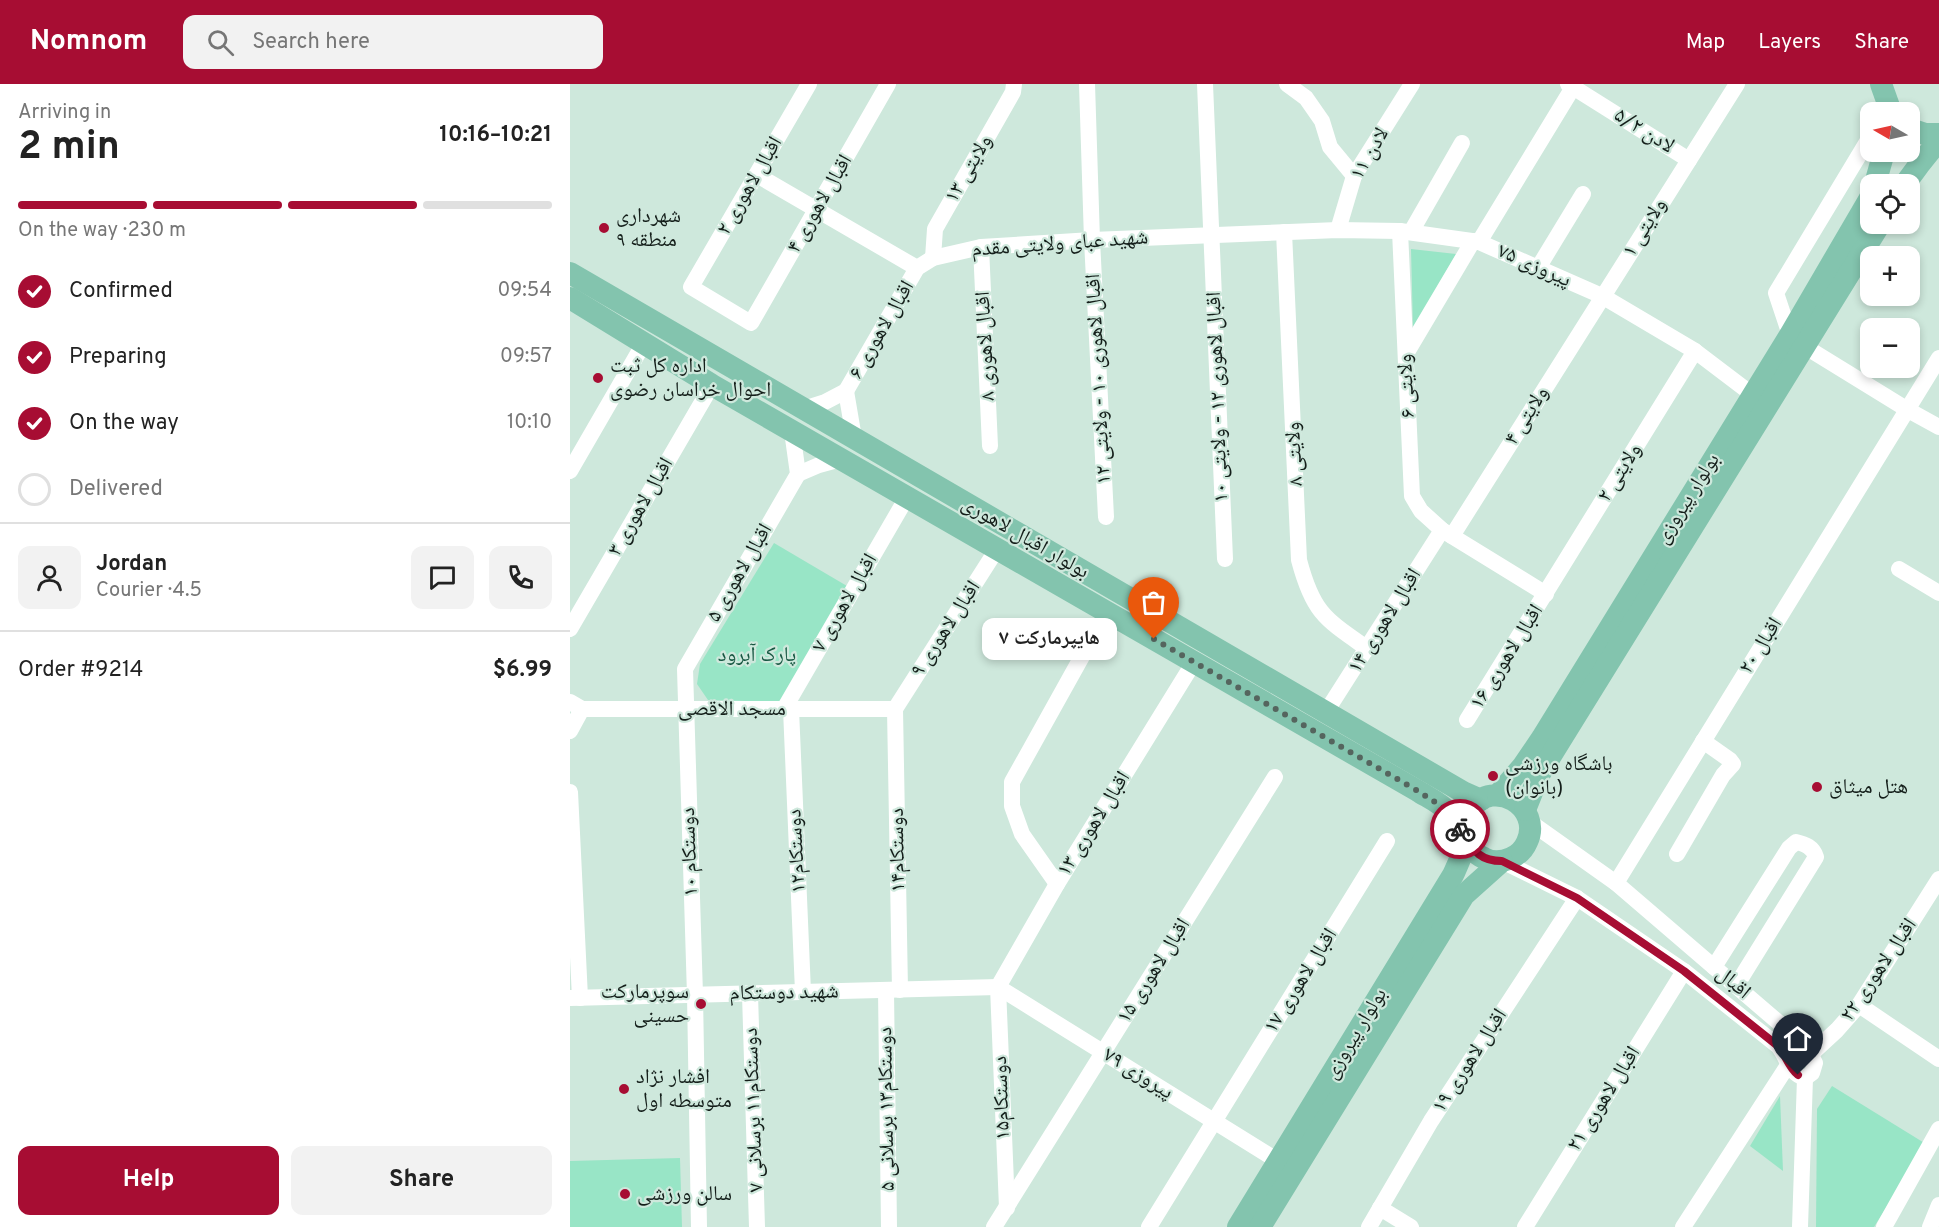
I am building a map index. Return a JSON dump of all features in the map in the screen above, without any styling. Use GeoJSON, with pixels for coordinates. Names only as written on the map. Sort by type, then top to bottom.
{"type":"FeatureCollection","features":[{"type":"Feature","properties":{"kind":"main road"},"geometry":{"type":"LineString","coordinates":[[1920,132],[1939,134]]}},
{"type":"Feature","properties":{"kind":"main road"},"geometry":{"type":"LineString","coordinates":[[1912,174],[1939,140]]}},
{"type":"Feature","properties":{"kind":"main road","name":"بولوار پیروزی"},"geometry":{"type":"LineString","coordinates":[[1527,816],[1539,775],[1797,341],[1860,218]]}},
{"type":"Feature","properties":{"kind":"main road","name":"بولوار پیروزی"},"geometry":{"type":"LineString","coordinates":[[1489,797],[1523,766],[1753,394],[1797,341],[1874,234]]}},
{"type":"Feature","properties":{"kind":"main road","name":"بولوار اقبال لاهوری"},"geometry":{"type":"LineString","coordinates":[[570,273],[1463,792],[1489,797]]}},
{"type":"Feature","properties":{"kind":"main road","name":"بولوار اقبال لاهوری"},"geometry":{"type":"LineString","coordinates":[[570,298],[712,385],[1408,785],[1447,810],[1466,838]]}},
{"type":"Feature","properties":{"kind":"main road"},"geometry":{"type":"LineString","coordinates":[[1114,617],[1125,597]]}},
{"type":"Feature","properties":{"kind":"main road"},"geometry":{"type":"LineString","coordinates":[[1489,797],[1510,798],[1518,803],[1527,816],[1530,836],[1524,848],[1515,857],[1502,861],[1483,858],[1474,852],[1466,838],[1465,826],[1473,806],[1489,797]]}},
{"type":"Feature","properties":{"kind":"main road","name":"بولوار پیروزی"},"geometry":{"type":"LineString","coordinates":[[1238,1227],[1453,875],[1466,838]]}},
{"type":"Feature","properties":{"kind":"main road","name":"بولوار پیروزی"},"geometry":{"type":"LineString","coordinates":[[1260,1227],[1464,895],[1502,861]]}},
{"type":"Feature","properties":{"kind":"street","name":"اقبال لاهوری ۲"},"geometry":{"type":"LineString","coordinates":[[751,323],[691,287],[809,84]]}},
{"type":"Feature","properties":{"kind":"street","name":"اقبال لاهوری ۴"},"geometry":{"type":"LineString","coordinates":[[751,323],[888,84]]}},
{"type":"Feature","properties":{"kind":"street","name":"ولایتی ۱۳"},"geometry":{"type":"LineString","coordinates":[[933,258],[935,229],[1013,92],[1014,84]]}},
{"type":"Feature","properties":{"kind":"street","name":"اقبال لاهوری ۱۰ - ولایتی ۱۲"},"geometry":{"type":"LineString","coordinates":[[1087,84],[1092,240],[1106,517]]}},
{"type":"Feature","properties":{"kind":"street","name":"اقبال لاهوری ۱۲ - ولایتی ۱۰"},"geometry":{"type":"LineString","coordinates":[[1205,84],[1225,559]]}},
{"type":"Feature","properties":{"kind":"street"},"geometry":{"type":"LineString","coordinates":[[1287,84],[1306,98],[1322,121],[1330,147],[1354,176]]}},
{"type":"Feature","properties":{"kind":"street","name":"لادن ۱۱"},"geometry":{"type":"LineString","coordinates":[[1338,230],[1354,176],[1412,84]]}},
{"type":"Feature","properties":{"kind":"street","name":"ولایتی ۱"},"geometry":{"type":"LineString","coordinates":[[1602,296],[1737,84]]}},
{"type":"Feature","properties":{"kind":"street"},"geometry":{"type":"LineString","coordinates":[[1405,355],[1572,85]]}},
{"type":"Feature","properties":{"kind":"street","name":"لادن ۵/۲"},"geometry":{"type":"LineString","coordinates":[[1572,85],[1689,160]]}},
{"type":"Feature","properties":{"kind":"street"},"geometry":{"type":"LineString","coordinates":[[1406,231],[1462,142]]}},
{"type":"Feature","properties":{"kind":"street"},"geometry":{"type":"LineString","coordinates":[[1860,154],[1776,293],[1797,341],[1939,427]]}},
{"type":"Feature","properties":{"kind":"street"},"geometry":{"type":"LineString","coordinates":[[757,175],[917,268]]}},
{"type":"Feature","properties":{"kind":"street"},"geometry":{"type":"LineString","coordinates":[[1538,268],[1583,194]]}},
{"type":"Feature","properties":{"kind":"street","name":"پیروزی ۷۵"},"geometry":{"type":"LineString","coordinates":[[1284,232],[1406,231],[1476,241],[1602,296],[1695,351],[1753,394]]}},
{"type":"Feature","properties":{"kind":"street","name":"ولایتی ۶"},"geometry":{"type":"LineString","coordinates":[[1406,231],[1405,355],[1412,496],[1421,511],[1447,533],[1546,594]]}},
{"type":"Feature","properties":{"kind":"street","name":"شهید عبای ولایتی مقدم"},"geometry":{"type":"LineString","coordinates":[[917,268],[933,258],[981,247],[1284,232]]}},
{"type":"Feature","properties":{"kind":"street","name":"ولایتی ۸"},"geometry":{"type":"LineString","coordinates":[[1284,232],[1299,560],[1305,582],[1316,606],[1331,623],[1368,649]]}},
{"type":"Feature","properties":{"kind":"street","name":"اقبال لاهوری ۸"},"geometry":{"type":"LineString","coordinates":[[981,247],[990,446]]}},
{"type":"Feature","properties":{"kind":"street","name":"اقبال لاهوری ۶"},"geometry":{"type":"LineString","coordinates":[[846,391],[917,268]]}},
{"type":"Feature","properties":{"kind":"street","name":"ولایتی ۴"},"geometry":{"type":"LineString","coordinates":[[1447,533],[1602,296]]}},
{"type":"Feature","properties":{"kind":"street"},"geometry":{"type":"LineString","coordinates":[[570,471],[644,343]]}},
{"type":"Feature","properties":{"kind":"street","name":"ولایتی ۲"},"geometry":{"type":"LineString","coordinates":[[1546,594],[1695,351]]}},
{"type":"Feature","properties":{"kind":"street","name":"اقبال ۲۰"},"geometry":{"type":"LineString","coordinates":[[1616,883],[1939,358]]}},
{"type":"Feature","properties":{"kind":"street","name":"اقبال لاهوری ۳"},"geometry":{"type":"LineString","coordinates":[[570,629],[712,385]]}},
{"type":"Feature","properties":{"kind":"street"},"geometry":{"type":"LineString","coordinates":[[803,409],[825,402],[846,391],[854,438]]}},
{"type":"Feature","properties":{"kind":"street"},"geometry":{"type":"LineString","coordinates":[[792,430],[798,474],[841,459]]}},
{"type":"Feature","properties":{"kind":"street","name":"اقبال لاهوری ۵"},"geometry":{"type":"LineString","coordinates":[[686,709],[685,669],[798,474]]}},
{"type":"Feature","properties":{"kind":"street","name":"اقبال لاهوری ۷"},"geometry":{"type":"LineString","coordinates":[[787,709],[907,497]]}},
{"type":"Feature","properties":{"kind":"street","name":"اقبال لاهوری ۱۴"},"geometry":{"type":"LineString","coordinates":[[1326,712],[1447,533]]}},
{"type":"Feature","properties":{"kind":"street","name":"اقبال لاهوری ۹"},"geometry":{"type":"LineString","coordinates":[[895,709],[997,549]]}},
{"type":"Feature","properties":{"kind":"street"},"geometry":{"type":"LineString","coordinates":[[1899,569],[1939,593]]}},
{"type":"Feature","properties":{"kind":"street","name":"اقبال لاهوری ۱۶"},"geometry":{"type":"LineString","coordinates":[[1467,720],[1546,594]]}},
{"type":"Feature","properties":{"kind":"street"},"geometry":{"type":"LineString","coordinates":[[1057,884],[1022,834],[1012,807],[1012,782],[1090,642]]}},
{"type":"Feature","properties":{"kind":"street","name":"اقبال لاهوری ۱۳"},"geometry":{"type":"LineString","coordinates":[[998,987],[1057,884],[1194,662]]}},
{"type":"Feature","properties":{"kind":"street"},"geometry":{"type":"LineString","coordinates":[[570,731],[576,705]]}},
{"type":"Feature","properties":{"kind":"street","name":"مسجد الاقصی"},"geometry":{"type":"LineString","coordinates":[[576,705],[686,709],[895,709]]}},
{"type":"Feature","properties":{"kind":"street","name":"دوستکام ۱۰"},"geometry":{"type":"LineString","coordinates":[[686,709],[695,995],[699,1227]]}},
{"type":"Feature","properties":{"kind":"street","name":"دوستکام۱۲"},"geometry":{"type":"LineString","coordinates":[[787,709],[803,992]]}},
{"type":"Feature","properties":{"kind":"street","name":"دوستکام۱۴"},"geometry":{"type":"LineString","coordinates":[[893,990],[895,709]]}},
{"type":"Feature","properties":{"kind":"street"},"geometry":{"type":"LineString","coordinates":[[1677,854],[1723,775],[1733,764],[1703,741]]}},
{"type":"Feature","properties":{"kind":"street","name":"اقبال لاهوری ۱۵"},"geometry":{"type":"LineString","coordinates":[[994,1227],[1275,777]]}},
{"type":"Feature","properties":{"kind":"street"},"geometry":{"type":"LineString","coordinates":[[570,792],[575,998]]}},
{"type":"Feature","properties":{"kind":"street","name":"اقبال"},"geometry":{"type":"LineString","coordinates":[[1527,816],[1616,883],[1806,1046],[1812,1054]]}},
{"type":"Feature","properties":{"kind":"street","name":"اقبال لاهوری ۱۷"},"geometry":{"type":"LineString","coordinates":[[1149,1227],[1387,841]]}},
{"type":"Feature","properties":{"kind":"street"},"geometry":{"type":"LineString","coordinates":[[1714,967],[1789,848],[1796,842],[1806,845],[1816,857],[1736,986]]}},
{"type":"Feature","properties":{"kind":"street","name":"اقبال"},"geometry":{"type":"LineString","coordinates":[[1502,861],[1577,898],[1684,971],[1778,1046],[1783,1051],[1788,1065],[1795,1073],[1805,1077]]}},
{"type":"Feature","properties":{"kind":"street","name":"اقبال لاهوری ۲۲"},"geometry":{"type":"LineString","coordinates":[[1812,1054],[1838,1030],[1858,1005],[1939,879]]}},
{"type":"Feature","properties":{"kind":"street","name":"اقبال لاهوری ۱۹"},"geometry":{"type":"LineString","coordinates":[[1369,1227],[1431,1121],[1577,898]]}},
{"type":"Feature","properties":{"kind":"street","name":"اقبال لاهوری ۲۱"},"geometry":{"type":"LineString","coordinates":[[1525,1227],[1684,971]]}},
{"type":"Feature","properties":{"kind":"street","name":"شهید دوستکام"},"geometry":{"type":"LineString","coordinates":[[575,998],[998,987]]}},
{"type":"Feature","properties":{"kind":"street","name":"پیروزی ۷۹"},"geometry":{"type":"LineString","coordinates":[[998,987],[1278,1161]]}},
{"type":"Feature","properties":{"kind":"street","name":"دوستکام۱۵"},"geometry":{"type":"LineString","coordinates":[[998,987],[1006,1208]]}},
{"type":"Feature","properties":{"kind":"street","name":"دوستکام۱۳ برسلانی ۵"},"geometry":{"type":"LineString","coordinates":[[889,1227],[893,990]]}},
{"type":"Feature","properties":{"kind":"street","name":"دوستکام۱۱ برسلانی ۷"},"geometry":{"type":"LineString","coordinates":[[750,994],[757,1227]]}},
{"type":"Feature","properties":{"kind":"street"},"geometry":{"type":"LineString","coordinates":[[1858,1005],[1939,1059]]}},
{"type":"Feature","properties":{"kind":"street"},"geometry":{"type":"LineString","coordinates":[[1800,1227],[1805,1077],[1810,1076],[1815,1068],[1812,1054]]}},
{"type":"Feature","properties":{"kind":"street"},"geometry":{"type":"LineString","coordinates":[[1683,1227],[1788,1065]]}},
{"type":"Feature","properties":{"kind":"street"},"geometry":{"type":"LineString","coordinates":[[1884,1227],[1939,1129]]}},
{"type":"Feature","properties":{"kind":"street"},"geometry":{"type":"LineString","coordinates":[[1930,1227],[1939,1204]]}},
{"type":"Feature","properties":{"kind":"street"},"geometry":{"type":"LineString","coordinates":[[1380,1208],[1411,1227]]}},
{"type":"Feature","properties":{"kind":"green space"},"geometry":{"type":"Polygon","coordinates":[[[1411,249],[1456,254],[1413,329],[1411,249]]]}},
{"type":"Feature","properties":{"kind":"green space","name":"پارک آبرود"},"geometry":{"type":"Polygon","coordinates":[[[774,543],[847,586],[781,702],[708,700],[697,684],[700,664],[774,543]]]}},
{"type":"Feature","properties":{"kind":"green space"},"geometry":{"type":"Polygon","coordinates":[[[1832,1086],[1926,1144],[1874,1227],[1816,1227],[1817,1109],[1832,1086]]]}},
{"type":"Feature","properties":{"kind":"green space"},"geometry":{"type":"Polygon","coordinates":[[[1780,1096],[1783,1171],[1750,1146],[1780,1096]]]}},
{"type":"Feature","properties":{"kind":"green space","name":"سالن ورزشی"},"geometry":{"type":"Polygon","coordinates":[[[680,1158],[682,1227],[570,1227],[570,1161],[680,1158]]]}},
{"type":"Feature","properties":{"kind":"way so far"},"geometry":{"type":"LineString","coordinates":[[1154,639],[1418,791],[1447,810],[1460,829]]}},
{"type":"Feature","properties":{"kind":"place","name":"شهرداری منطقه ۹"},"geometry":{"type":"Point","coordinates":[604,228]}},
{"type":"Feature","properties":{"kind":"place","name":"اداره کل ثبت احوال خراسان رضوی"},"geometry":{"type":"Point","coordinates":[598,378]}},
{"type":"Feature","properties":{"kind":"place","name":"هایپرمارکت ۷"},"geometry":{"type":"Point","coordinates":[1154,639]}},
{"type":"Feature","properties":{"kind":"place","name":"باشگاه ورزشی (بانوان)"},"geometry":{"type":"Point","coordinates":[1493,776]}},
{"type":"Feature","properties":{"kind":"place","name":"هتل میثاق"},"geometry":{"type":"Point","coordinates":[1817,787]}},
{"type":"Feature","properties":{"kind":"place","name":"سوپرمارکت حسینی"},"geometry":{"type":"Point","coordinates":[701,1004]}},
{"type":"Feature","properties":{"kind":"place","name":"افشار نژاد متوسطه اول"},"geometry":{"type":"Point","coordinates":[624,1089]}},
{"type":"Feature","properties":{"kind":"place","name":"سالن ورزشی"},"geometry":{"type":"Point","coordinates":[625,1194]}},
{"type":"Feature","properties":{"kind":"route"},"geometry":{"type":"LineString","coordinates":[[1460,829],[1474,852],[1483,858],[1502,861],[1577,898],[1684,971],[1778,1046],[1783,1051],[1788,1065],[1798,1075]]}}]}
